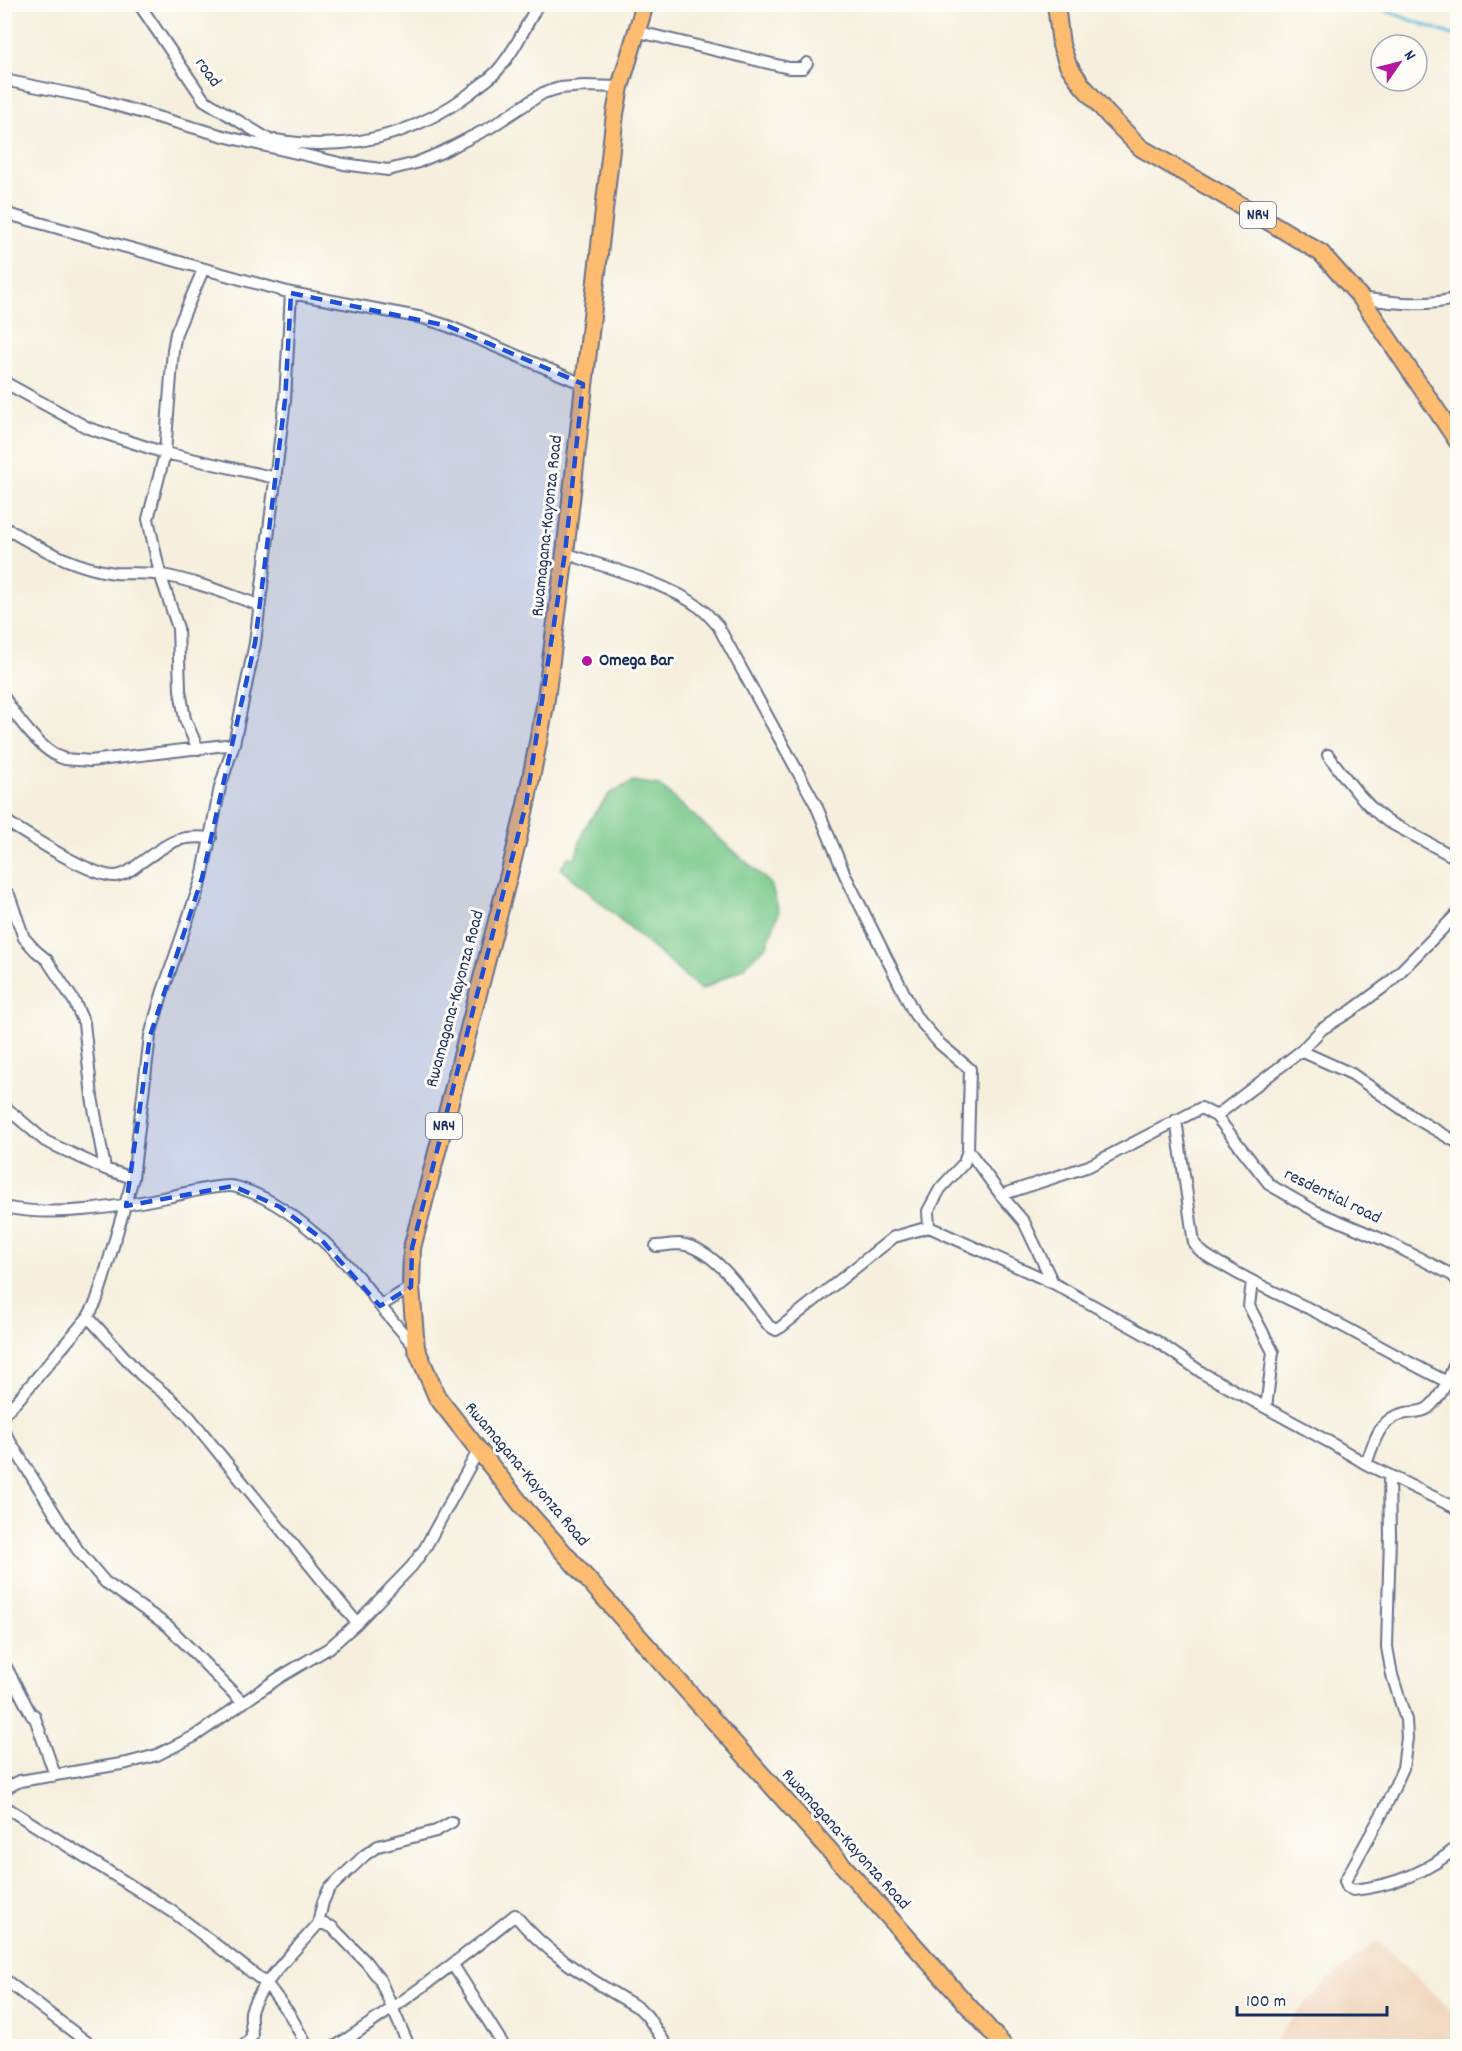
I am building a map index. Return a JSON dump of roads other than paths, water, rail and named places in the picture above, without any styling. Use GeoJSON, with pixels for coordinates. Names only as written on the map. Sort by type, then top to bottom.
{"type":"FeatureCollection","features":[{"type":"Feature","properties":{"kind":"highway","name":"Rwamagana-Kayonza Road"},"geometry":{"type":"LineString","coordinates":[[645,4],[620,87],[583,384],[565,553],[546,696],[526,804],[412,1248],[411,1287],[416,1348],[437,1397],[478,1451],[556,1543],[1004,2046]]}},
{"type":"Feature","properties":{"kind":"highway","name":"NR4"},"geometry":{"type":"LineString","coordinates":[[1056,4],[1061,45],[1068,65],[1102,108],[1141,148],[1321,254],[1361,298],[1458,442]]}},
{"type":"Feature","properties":{"kind":"street","name":"road"},"geometry":{"type":"LineString","coordinates":[[139,4],[204,100],[268,139]]}},
{"type":"Feature","properties":{"kind":"street"},"geometry":{"type":"LineString","coordinates":[[254,142],[268,139],[316,145],[364,142],[408,129],[446,111],[496,72],[538,4]]}},
{"type":"Feature","properties":{"kind":"street"},"geometry":{"type":"LineString","coordinates":[[635,31],[789,68],[803,68],[807,63]]}},
{"type":"Feature","properties":{"kind":"street"},"geometry":{"type":"LineString","coordinates":[[4,80],[66,91],[180,124],[355,166],[396,169],[422,161],[466,140],[491,127],[543,93],[560,88],[584,86],[620,87]]}},
{"type":"Feature","properties":{"kind":"street"},"geometry":{"type":"LineString","coordinates":[[4,213],[291,293],[423,318],[448,326],[583,384]]}},
{"type":"Feature","properties":{"kind":"street"},"geometry":{"type":"LineString","coordinates":[[198,749],[185,720],[180,690],[178,628],[160,574],[148,519],[165,453],[175,341],[203,270]]}},
{"type":"Feature","properties":{"kind":"street"},"geometry":{"type":"LineString","coordinates":[[4,1413],[17,1401],[88,1317],[96,1302],[126,1206],[133,1178],[150,1036],[202,878],[220,787],[234,744],[255,643],[285,400],[291,293]]}},
{"type":"Feature","properties":{"kind":"street"},"geometry":{"type":"LineString","coordinates":[[1361,298],[1417,304],[1437,303],[1458,298]]}},
{"type":"Feature","properties":{"kind":"street"},"geometry":{"type":"LineString","coordinates":[[4,382],[88,428],[165,453],[276,478]]}},
{"type":"Feature","properties":{"kind":"street"},"geometry":{"type":"LineString","coordinates":[[4,527],[41,549],[95,568],[113,573],[160,574],[198,583],[259,605]]}},
{"type":"Feature","properties":{"kind":"street"},"geometry":{"type":"LineString","coordinates":[[565,553],[621,571],[687,599],[699,607],[718,626],[816,805],[845,875],[915,1015],[940,1044],[970,1069],[968,1150],[964,1163],[940,1189],[928,1211],[929,1227]]}},
{"type":"Feature","properties":{"kind":"street"},"geometry":{"type":"LineString","coordinates":[[4,698],[25,727],[38,740],[54,754],[66,759],[90,761],[234,744]]}},
{"type":"Feature","properties":{"kind":"street"},"geometry":{"type":"LineString","coordinates":[[1328,755],[1362,800],[1387,821],[1458,859]]}},
{"type":"Feature","properties":{"kind":"street"},"geometry":{"type":"LineString","coordinates":[[4,820],[40,843],[100,874],[116,876],[130,871],[169,842],[183,837],[211,838]]}},
{"type":"Feature","properties":{"kind":"street"},"geometry":{"type":"LineString","coordinates":[[4,891],[9,895],[24,938],[47,960],[74,1001],[84,1023],[92,1097],[105,1169]]}},
{"type":"Feature","properties":{"kind":"street"},"geometry":{"type":"LineString","coordinates":[[1000,1195],[1089,1166],[1201,1108],[1216,1116],[1301,1052],[1322,1029],[1389,983],[1458,913]]}},
{"type":"Feature","properties":{"kind":"street"},"geometry":{"type":"LineString","coordinates":[[1301,1052],[1353,1074],[1415,1118],[1458,1143]]}},
{"type":"Feature","properties":{"kind":"street"},"geometry":{"type":"LineString","coordinates":[[4,1106],[45,1142],[105,1169],[133,1178]]}},
{"type":"Feature","properties":{"kind":"street","name":"resdential road"},"geometry":{"type":"LineString","coordinates":[[1216,1116],[1235,1137],[1259,1173],[1270,1185],[1315,1211],[1386,1241],[1452,1275],[1458,1281]]}},
{"type":"Feature","properties":{"kind":"street"},"geometry":{"type":"LineString","coordinates":[[1176,1120],[1194,1243],[1201,1252],[1252,1282],[1311,1310],[1458,1387]]}},
{"type":"Feature","properties":{"kind":"street"},"geometry":{"type":"LineString","coordinates":[[968,1150],[1000,1195],[1024,1222],[1053,1283]]}},
{"type":"Feature","properties":{"kind":"street"},"geometry":{"type":"LineString","coordinates":[[4,1207],[37,1212],[126,1206],[233,1186],[280,1207],[318,1236],[372,1294],[416,1348]]}},
{"type":"Feature","properties":{"kind":"street"},"geometry":{"type":"LineString","coordinates":[[656,1246],[679,1244],[708,1255],[721,1266],[769,1326],[776,1330],[825,1295],[894,1237],[929,1227],[1053,1283],[1155,1340],[1204,1374],[1366,1464],[1458,1509]]}},
{"type":"Feature","properties":{"kind":"street"},"geometry":{"type":"LineString","coordinates":[[1252,1282],[1249,1306],[1273,1352],[1266,1408]]}},
{"type":"Feature","properties":{"kind":"street"},"geometry":{"type":"LineString","coordinates":[[380,1306],[411,1287]]}},
{"type":"Feature","properties":{"kind":"street"},"geometry":{"type":"LineString","coordinates":[[88,1317],[140,1374],[187,1414],[357,1623]]}},
{"type":"Feature","properties":{"kind":"street"},"geometry":{"type":"LineString","coordinates":[[1366,1464],[1382,1425],[1388,1419],[1400,1414],[1430,1407],[1447,1382],[1458,1356]]}},
{"type":"Feature","properties":{"kind":"street"},"geometry":{"type":"LineString","coordinates":[[4,1432],[77,1549],[105,1582],[168,1626],[243,1703]]}},
{"type":"Feature","properties":{"kind":"street"},"geometry":{"type":"LineString","coordinates":[[4,1789],[20,1781],[127,1763],[157,1755],[195,1736],[329,1648],[357,1623],[412,1566],[425,1548],[478,1451]]}},
{"type":"Feature","properties":{"kind":"street"},"geometry":{"type":"LineString","coordinates":[[1389,1475],[1387,1647],[1392,1675],[1406,1720],[1407,1738],[1403,1768],[1399,1778],[1345,1881],[1347,1887],[1353,1890],[1398,1880],[1429,1867],[1458,1846]]}},
{"type":"Feature","properties":{"kind":"street"},"geometry":{"type":"LineString","coordinates":[[4,1663],[32,1716],[34,1715],[55,1775],[52,1776]]}},
{"type":"Feature","properties":{"kind":"street"},"geometry":{"type":"LineString","coordinates":[[4,1806],[172,1912],[267,1984],[290,2016],[307,2046]]}},
{"type":"Feature","properties":{"kind":"street"},"geometry":{"type":"LineString","coordinates":[[244,2046],[252,2036],[251,2013],[256,2001],[267,1984],[318,1924],[323,1902],[329,1889],[365,1855],[378,1846],[436,1831],[452,1822]]}},
{"type":"Feature","properties":{"kind":"street"},"geometry":{"type":"LineString","coordinates":[[336,2046],[393,2009],[515,1915],[561,1960],[639,2008],[667,2046]]}},
{"type":"Feature","properties":{"kind":"street"},"geometry":{"type":"LineString","coordinates":[[318,1924],[332,1927],[380,1980],[409,2046]]}},
{"type":"Feature","properties":{"kind":"street"},"geometry":{"type":"LineString","coordinates":[[453,1965],[504,2046]]}},
{"type":"Feature","properties":{"kind":"street"},"geometry":{"type":"LineString","coordinates":[[4,1979],[92,2046]]}},
{"type":"Feature","properties":{"kind":"waterway"},"geometry":{"type":"LineString","coordinates":[[1367,4],[1458,37]]}},
{"type":"Feature","properties":{"kind":"place","name":"Omega Bar"},"geometry":{"type":"Point","coordinates":[587,661]}}]}
